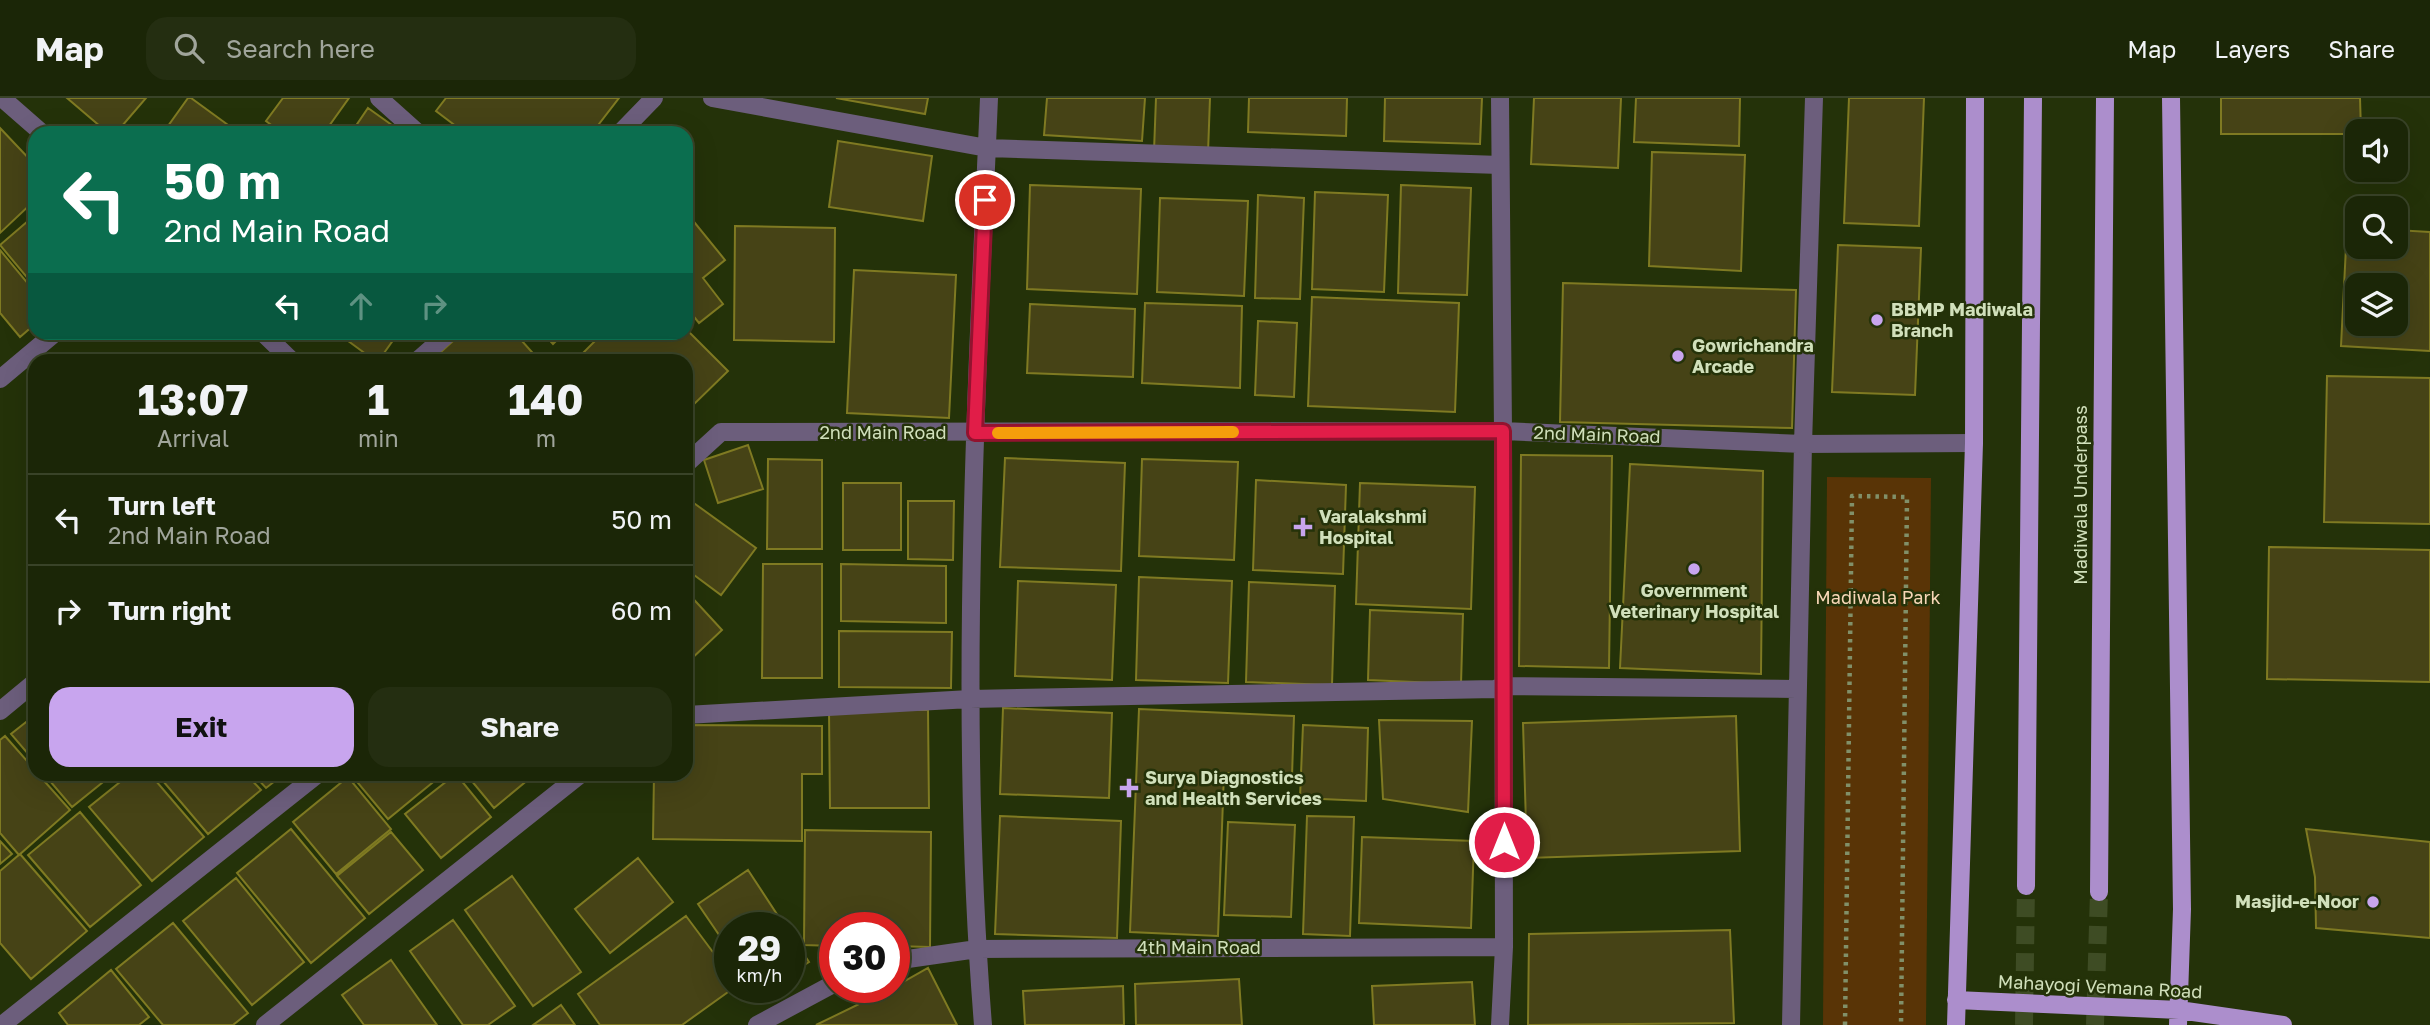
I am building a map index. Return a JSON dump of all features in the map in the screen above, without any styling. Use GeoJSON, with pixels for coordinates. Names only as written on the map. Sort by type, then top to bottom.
{"type":"FeatureCollection","features":[{"type":"Feature","properties":{"kind":"main road"},"geometry":{"type":"LineString","coordinates":[[1956,1025],[1974,443],[1975,98]]}},
{"type":"Feature","properties":{"kind":"main road"},"geometry":{"type":"LineString","coordinates":[[2026,886],[2033,98]]}},
{"type":"Feature","properties":{"kind":"main road","name":"Madiwala Underpass"},"geometry":{"type":"LineString","coordinates":[[2099,891],[2105,98]]}},
{"type":"Feature","properties":{"kind":"main road"},"geometry":{"type":"LineString","coordinates":[[2171,98],[2182,909],[2179,1017]]}},
{"type":"Feature","properties":{"kind":"main road","name":"Mahayogi Vemana Road"},"geometry":{"type":"LineString","coordinates":[[1956,1000],[2283,1025]]}},
{"type":"Feature","properties":{"kind":"street"},"geometry":{"type":"LineString","coordinates":[[2,98],[34,126]]}},
{"type":"Feature","properties":{"kind":"street"},"geometry":{"type":"LineString","coordinates":[[379,98],[410,126]]}},
{"type":"Feature","properties":{"kind":"street"},"geometry":{"type":"LineString","coordinates":[[627,126],[654,98]]}},
{"type":"Feature","properties":{"kind":"street"},"geometry":{"type":"LineString","coordinates":[[712,98],[987,148],[1500,165]]}},
{"type":"Feature","properties":{"kind":"street"},"geometry":{"type":"LineString","coordinates":[[983,1025],[977,949],[970,699],[975,433],[989,98]]}},
{"type":"Feature","properties":{"kind":"street"},"geometry":{"type":"LineString","coordinates":[[1500,98],[1504,947],[1500,1025]]}},
{"type":"Feature","properties":{"kind":"street"},"geometry":{"type":"LineString","coordinates":[[1791,1025],[1803,444],[1814,98]]}},
{"type":"Feature","properties":{"kind":"street"},"geometry":{"type":"LineString","coordinates":[[30,354],[46,340]]}},
{"type":"Feature","properties":{"kind":"street"},"geometry":{"type":"LineString","coordinates":[[270,340],[285,354]]}},
{"type":"Feature","properties":{"kind":"street"},"geometry":{"type":"LineString","coordinates":[[425,354],[441,340]]}},
{"type":"Feature","properties":{"kind":"street"},"geometry":{"type":"LineString","coordinates":[[0,379],[28,356]]}},
{"type":"Feature","properties":{"kind":"street","name":"2nd Main Road"},"geometry":{"type":"LineString","coordinates":[[693,458],[721,432],[1503,431],[1803,444],[1974,443]]}},
{"type":"Feature","properties":{"kind":"street"},"geometry":{"type":"LineString","coordinates":[[693,715],[970,699],[1495,689],[1503,686],[1797,689]]}},
{"type":"Feature","properties":{"kind":"street"},"geometry":{"type":"LineString","coordinates":[[0,711],[28,688]]}},
{"type":"Feature","properties":{"kind":"street"},"geometry":{"type":"LineString","coordinates":[[2,1025],[309,781]]}},
{"type":"Feature","properties":{"kind":"street"},"geometry":{"type":"LineString","coordinates":[[265,1025],[572,781]]}},
{"type":"Feature","properties":{"kind":"street","name":"4th Main Road"},"geometry":{"type":"LineString","coordinates":[[910,959],[977,949],[1504,947]]}},
{"type":"Feature","properties":{"kind":"street"},"geometry":{"type":"LineString","coordinates":[[757,1025],[819,992]]}},
{"type":"Feature","properties":{"kind":"path"},"geometry":{"type":"LineString","coordinates":[[1845,1025],[1852,496],[1907,497],[1901,1025]]}},
{"type":"Feature","properties":{"kind":"green space","name":"Madiwala Park"},"geometry":{"type":"Polygon","coordinates":[[[1827,477],[1931,478],[1926,1025],[1823,1025],[1827,477]]]}},
{"type":"Feature","properties":{"kind":"building"},"geometry":{"type":"Polygon","coordinates":[[[67,98],[146,98],[122,126],[100,126],[67,98]]]}},
{"type":"Feature","properties":{"kind":"building"},"geometry":{"type":"Polygon","coordinates":[[[188,98],[191,98],[229,126],[168,126],[188,98]]]}},
{"type":"Feature","properties":{"kind":"building"},"geometry":{"type":"Polygon","coordinates":[[[283,98],[349,98],[329,126],[273,126],[266,121],[283,98]]]}},
{"type":"Feature","properties":{"kind":"building"},"geometry":{"type":"Polygon","coordinates":[[[446,98],[619,98],[597,126],[456,126],[436,111],[446,98]]]}},
{"type":"Feature","properties":{"kind":"building"},"geometry":{"type":"Polygon","coordinates":[[[836,98],[928,98],[925,114],[836,98]]]}},
{"type":"Feature","properties":{"kind":"building"},"geometry":{"type":"Polygon","coordinates":[[[1047,98],[1145,98],[1142,141],[1044,135],[1047,98]]]}},
{"type":"Feature","properties":{"kind":"building"},"geometry":{"type":"Polygon","coordinates":[[[1156,98],[1210,98],[1208,153],[1154,151],[1156,98]]]}},
{"type":"Feature","properties":{"kind":"building"},"geometry":{"type":"Polygon","coordinates":[[[1249,98],[1347,98],[1346,136],[1248,132],[1249,98]]]}},
{"type":"Feature","properties":{"kind":"building"},"geometry":{"type":"Polygon","coordinates":[[[1385,98],[1482,98],[1480,144],[1384,141],[1385,98]]]}},
{"type":"Feature","properties":{"kind":"building"},"geometry":{"type":"Polygon","coordinates":[[[1534,98],[1621,98],[1618,168],[1531,164],[1534,98]]]}},
{"type":"Feature","properties":{"kind":"building"},"geometry":{"type":"Polygon","coordinates":[[[1636,98],[1740,98],[1739,146],[1634,142],[1636,98]]]}},
{"type":"Feature","properties":{"kind":"building"},"geometry":{"type":"Polygon","coordinates":[[[1849,98],[1924,98],[1919,226],[1844,223],[1849,98]]]}},
{"type":"Feature","properties":{"kind":"building"},"geometry":{"type":"Polygon","coordinates":[[[2221,98],[2360,98],[2361,119],[2345,119],[2345,134],[2221,134],[2221,98]]]}},
{"type":"Feature","properties":{"kind":"building"},"geometry":{"type":"Polygon","coordinates":[[[368,108],[393,126],[356,126],[368,108]]]}},
{"type":"Feature","properties":{"kind":"building"},"geometry":{"type":"Polygon","coordinates":[[[0,128],[28,158],[28,207],[0,233],[0,128]]]}},
{"type":"Feature","properties":{"kind":"building"},"geometry":{"type":"Polygon","coordinates":[[[838,141],[932,156],[923,221],[829,207],[838,141]]]}},
{"type":"Feature","properties":{"kind":"building"},"geometry":{"type":"Polygon","coordinates":[[[1652,152],[1745,155],[1741,271],[1649,266],[1652,152]]]}},
{"type":"Feature","properties":{"kind":"building"},"geometry":{"type":"Polygon","coordinates":[[[1030,185],[1141,189],[1137,294],[1027,289],[1030,185]]]}},
{"type":"Feature","properties":{"kind":"building"},"geometry":{"type":"Polygon","coordinates":[[[1401,185],[1471,188],[1467,295],[1398,293],[1401,185]]]}},
{"type":"Feature","properties":{"kind":"building"},"geometry":{"type":"Polygon","coordinates":[[[1315,192],[1388,195],[1384,292],[1312,289],[1315,192]]]}},
{"type":"Feature","properties":{"kind":"building"},"geometry":{"type":"Polygon","coordinates":[[[1258,195],[1304,198],[1300,299],[1255,298],[1258,195]]]}},
{"type":"Feature","properties":{"kind":"building"},"geometry":{"type":"Polygon","coordinates":[[[1160,198],[1248,201],[1244,296],[1157,292],[1160,198]]]}},
{"type":"Feature","properties":{"kind":"building"},"geometry":{"type":"Polygon","coordinates":[[[28,221],[28,279],[0,245],[28,221]]]}},
{"type":"Feature","properties":{"kind":"building"},"geometry":{"type":"Polygon","coordinates":[[[693,221],[725,260],[703,278],[723,304],[699,323],[693,316],[693,221]]]}},
{"type":"Feature","properties":{"kind":"building"},"geometry":{"type":"Polygon","coordinates":[[[735,226],[835,228],[834,342],[734,340],[735,226]]]}},
{"type":"Feature","properties":{"kind":"building"},"geometry":{"type":"Polygon","coordinates":[[[2408,231],[2430,232],[2430,351],[2341,346],[2345,259],[2408,259],[2408,231]]]}},
{"type":"Feature","properties":{"kind":"building","name":"BBMP Madiwala Branch"},"geometry":{"type":"Polygon","coordinates":[[[1838,245],[1921,248],[1915,395],[1832,392],[1838,245]]]}},
{"type":"Feature","properties":{"kind":"building"},"geometry":{"type":"Polygon","coordinates":[[[0,250],[28,284],[28,330],[20,337],[0,313],[0,250]]]}},
{"type":"Feature","properties":{"kind":"building"},"geometry":{"type":"Polygon","coordinates":[[[854,270],[956,275],[949,418],[847,413],[854,270]]]}},
{"type":"Feature","properties":{"kind":"building","name":"Gowrichandra Arcade"},"geometry":{"type":"Polygon","coordinates":[[[1563,283],[1796,290],[1792,428],[1560,422],[1563,283]]]}},
{"type":"Feature","properties":{"kind":"building"},"geometry":{"type":"Polygon","coordinates":[[[1312,297],[1459,303],[1455,412],[1308,406],[1312,297]]]}},
{"type":"Feature","properties":{"kind":"building"},"geometry":{"type":"Polygon","coordinates":[[[1145,303],[1242,306],[1240,388],[1142,383],[1145,303]]]}},
{"type":"Feature","properties":{"kind":"building"},"geometry":{"type":"Polygon","coordinates":[[[1030,304],[1135,309],[1133,377],[1027,373],[1030,304]]]}},
{"type":"Feature","properties":{"kind":"building"},"geometry":{"type":"Polygon","coordinates":[[[1258,321],[1297,323],[1294,397],[1255,395],[1258,321]]]}},
{"type":"Feature","properties":{"kind":"building"},"geometry":{"type":"Polygon","coordinates":[[[693,336],[728,371],[693,405],[693,354],[582,354],[596,340],[693,340],[693,336]]]}},
{"type":"Feature","properties":{"kind":"building"},"geometry":{"type":"Polygon","coordinates":[[[347,340],[393,340],[383,354],[366,354],[347,340]]]}},
{"type":"Feature","properties":{"kind":"building"},"geometry":{"type":"Polygon","coordinates":[[[454,340],[521,340],[534,354],[439,354],[454,340]]]}},
{"type":"Feature","properties":{"kind":"building"},"geometry":{"type":"Polygon","coordinates":[[[2327,376],[2430,378],[2430,524],[2324,522],[2327,376]]]}},
{"type":"Feature","properties":{"kind":"building"},"geometry":{"type":"Polygon","coordinates":[[[748,445],[763,489],[718,503],[704,460],[748,445]]]}},
{"type":"Feature","properties":{"kind":"building"},"geometry":{"type":"Polygon","coordinates":[[[1521,455],[1612,456],[1609,668],[1519,666],[1521,455]]]}},
{"type":"Feature","properties":{"kind":"building"},"geometry":{"type":"Polygon","coordinates":[[[1005,458],[1125,463],[1121,571],[1000,567],[1005,458]]]}},
{"type":"Feature","properties":{"kind":"building"},"geometry":{"type":"Polygon","coordinates":[[[768,459],[822,460],[822,549],[767,549],[768,459]]]}},
{"type":"Feature","properties":{"kind":"building"},"geometry":{"type":"Polygon","coordinates":[[[1142,459],[1238,462],[1234,560],[1139,556],[1142,459]]]}},
{"type":"Feature","properties":{"kind":"building","name":"Government Veterinary Hospital"},"geometry":{"type":"Polygon","coordinates":[[[1630,464],[1763,471],[1761,674],[1620,668],[1630,464]]]}},
{"type":"Feature","properties":{"kind":"building"},"geometry":{"type":"Polygon","coordinates":[[[1256,480],[1346,485],[1343,574],[1253,570],[1256,480]]]}},
{"type":"Feature","properties":{"kind":"building"},"geometry":{"type":"Polygon","coordinates":[[[843,483],[901,483],[901,550],[843,550],[843,483]]]}},
{"type":"Feature","properties":{"kind":"building"},"geometry":{"type":"Polygon","coordinates":[[[1360,483],[1475,487],[1471,609],[1356,604],[1360,483]]]}},
{"type":"Feature","properties":{"kind":"building"},"geometry":{"type":"Polygon","coordinates":[[[908,501],[954,501],[953,560],[908,559],[908,501]]]}},
{"type":"Feature","properties":{"kind":"building"},"geometry":{"type":"Polygon","coordinates":[[[693,502],[756,548],[721,595],[693,574],[693,502]]]}},
{"type":"Feature","properties":{"kind":"building"},"geometry":{"type":"Polygon","coordinates":[[[2269,547],[2430,550],[2430,682],[2267,679],[2269,547]]]}},
{"type":"Feature","properties":{"kind":"building"},"geometry":{"type":"Polygon","coordinates":[[[763,564],[822,564],[822,678],[762,678],[763,564]]]}},
{"type":"Feature","properties":{"kind":"building"},"geometry":{"type":"Polygon","coordinates":[[[841,564],[946,566],[946,623],[841,621],[841,564]]]}},
{"type":"Feature","properties":{"kind":"building"},"geometry":{"type":"Polygon","coordinates":[[[1139,577],[1232,581],[1228,683],[1136,680],[1139,577]]]}},
{"type":"Feature","properties":{"kind":"building"},"geometry":{"type":"Polygon","coordinates":[[[1018,581],[1116,585],[1112,680],[1015,676],[1018,581]]]}},
{"type":"Feature","properties":{"kind":"building"},"geometry":{"type":"Polygon","coordinates":[[[1249,582],[1335,586],[1332,685],[1246,682],[1249,582]]]}},
{"type":"Feature","properties":{"kind":"building"},"geometry":{"type":"Polygon","coordinates":[[[693,599],[722,630],[693,657],[693,599]]]}},
{"type":"Feature","properties":{"kind":"building"},"geometry":{"type":"Polygon","coordinates":[[[1370,610],[1463,614],[1461,684],[1368,680],[1370,610]]]}},
{"type":"Feature","properties":{"kind":"building"},"geometry":{"type":"Polygon","coordinates":[[[839,631],[952,632],[951,688],[839,687],[839,631]]]}},
{"type":"Feature","properties":{"kind":"building"},"geometry":{"type":"Polygon","coordinates":[[[1003,708],[1112,713],[1109,798],[1000,794],[1003,708]]]}},
{"type":"Feature","properties":{"kind":"building"},"geometry":{"type":"Polygon","coordinates":[[[1139,709],[1294,716],[1292,776],[1224,773],[1218,936],[1130,932],[1139,709]]]}},
{"type":"Feature","properties":{"kind":"building"},"geometry":{"type":"Polygon","coordinates":[[[829,710],[928,710],[929,808],[830,808],[829,710]]]}},
{"type":"Feature","properties":{"kind":"building"},"geometry":{"type":"Polygon","coordinates":[[[1736,716],[1740,851],[1527,858],[1523,723],[1736,716]]]}},
{"type":"Feature","properties":{"kind":"building"},"geometry":{"type":"Polygon","coordinates":[[[1379,720],[1472,721],[1468,812],[1383,799],[1379,720]]]}},
{"type":"Feature","properties":{"kind":"building"},"geometry":{"type":"Polygon","coordinates":[[[28,721],[28,754],[11,734],[28,721]]]}},
{"type":"Feature","properties":{"kind":"building"},"geometry":{"type":"Polygon","coordinates":[[[693,725],[822,726],[822,774],[802,774],[802,841],[653,839],[654,781],[693,781],[693,725]]]}},
{"type":"Feature","properties":{"kind":"building"},"geometry":{"type":"Polygon","coordinates":[[[1303,725],[1368,728],[1366,801],[1300,798],[1303,725]]]}},
{"type":"Feature","properties":{"kind":"building"},"geometry":{"type":"Polygon","coordinates":[[[5,736],[28,762],[28,781],[44,781],[70,810],[19,855],[0,833],[0,740],[5,736]]]}},
{"type":"Feature","properties":{"kind":"building"},"geometry":{"type":"Polygon","coordinates":[[[50,781],[104,781],[72,807],[50,781]]]}},
{"type":"Feature","properties":{"kind":"building"},"geometry":{"type":"Polygon","coordinates":[[[121,781],[156,781],[204,837],[152,881],[89,807],[121,781]]]}},
{"type":"Feature","properties":{"kind":"building"},"geometry":{"type":"Polygon","coordinates":[[[163,781],[253,781],[261,790],[208,834],[163,781]]]}},
{"type":"Feature","properties":{"kind":"building"},"geometry":{"type":"Polygon","coordinates":[[[260,781],[275,781],[266,788],[260,781]]]}},
{"type":"Feature","properties":{"kind":"building"},"geometry":{"type":"Polygon","coordinates":[[[343,781],[351,781],[391,829],[336,874],[293,822],[343,781]]]}},
{"type":"Feature","properties":{"kind":"building"},"geometry":{"type":"Polygon","coordinates":[[[356,781],[434,781],[388,819],[356,781]]]}},
{"type":"Feature","properties":{"kind":"building"},"geometry":{"type":"Polygon","coordinates":[[[447,781],[462,781],[491,817],[441,858],[405,814],[447,781]]]}},
{"type":"Feature","properties":{"kind":"building"},"geometry":{"type":"Polygon","coordinates":[[[472,781],[527,781],[494,808],[472,781]]]}},
{"type":"Feature","properties":{"kind":"building"},"geometry":{"type":"Polygon","coordinates":[[[80,812],[141,885],[90,927],[28,855],[80,812]]]}},
{"type":"Feature","properties":{"kind":"building"},"geometry":{"type":"Polygon","coordinates":[[[1000,816],[1121,821],[1117,938],[995,934],[1000,816]]]}},
{"type":"Feature","properties":{"kind":"building"},"geometry":{"type":"Polygon","coordinates":[[[1307,816],[1354,817],[1350,936],[1303,934],[1307,816]]]}},
{"type":"Feature","properties":{"kind":"building"},"geometry":{"type":"Polygon","coordinates":[[[1228,822],[1295,825],[1291,917],[1224,915],[1228,822]]]}},
{"type":"Feature","properties":{"kind":"building"},"geometry":{"type":"Polygon","coordinates":[[[291,829],[365,918],[311,963],[237,873],[291,829]]]}},
{"type":"Feature","properties":{"kind":"building","name":"Masjid-e-Noor"},"geometry":{"type":"Polygon","coordinates":[[[2306,829],[2430,842],[2430,938],[2316,928],[2315,877],[2306,829]]]}},
{"type":"Feature","properties":{"kind":"building"},"geometry":{"type":"Polygon","coordinates":[[[805,830],[931,832],[930,947],[910,946],[910,912],[819,912],[819,945],[805,945],[805,830]]]}},
{"type":"Feature","properties":{"kind":"building"},"geometry":{"type":"Polygon","coordinates":[[[391,832],[423,870],[369,914],[337,876],[391,832]]]}},
{"type":"Feature","properties":{"kind":"building"},"geometry":{"type":"Polygon","coordinates":[[[1362,837],[1474,841],[1471,928],[1359,923],[1362,837]]]}},
{"type":"Feature","properties":{"kind":"building"},"geometry":{"type":"Polygon","coordinates":[[[0,841],[12,854],[0,864],[0,841]]]}},
{"type":"Feature","properties":{"kind":"building"},"geometry":{"type":"Polygon","coordinates":[[[20,854],[87,931],[31,979],[0,943],[0,871],[20,854]]]}},
{"type":"Feature","properties":{"kind":"building"},"geometry":{"type":"Polygon","coordinates":[[[638,858],[673,902],[610,953],[575,909],[638,858]]]}},
{"type":"Feature","properties":{"kind":"building"},"geometry":{"type":"Polygon","coordinates":[[[748,870],[776,912],[714,912],[714,928],[698,904],[748,870]]]}},
{"type":"Feature","properties":{"kind":"building"},"geometry":{"type":"Polygon","coordinates":[[[512,876],[581,972],[533,1006],[465,910],[512,876]]]}},
{"type":"Feature","properties":{"kind":"building"},"geometry":{"type":"Polygon","coordinates":[[[236,878],[304,962],[252,1005],[183,921],[236,878]]]}},
{"type":"Feature","properties":{"kind":"building"},"geometry":{"type":"Polygon","coordinates":[[[686,916],[714,954],[714,1002],[682,1025],[600,1025],[578,994],[686,916]]]}},
{"type":"Feature","properties":{"kind":"building"},"geometry":{"type":"Polygon","coordinates":[[[453,920],[515,1006],[488,1025],[463,1025],[410,951],[453,920]]]}},
{"type":"Feature","properties":{"kind":"building"},"geometry":{"type":"Polygon","coordinates":[[[173,923],[248,1013],[233,1025],[163,1025],[116,969],[173,923]]]}},
{"type":"Feature","properties":{"kind":"building"},"geometry":{"type":"Polygon","coordinates":[[[1730,930],[1734,1023],[1528,1025],[1529,934],[1730,930]]]}},
{"type":"Feature","properties":{"kind":"building"},"geometry":{"type":"Polygon","coordinates":[[[391,960],[437,1025],[364,1025],[342,995],[391,960]]]}},
{"type":"Feature","properties":{"kind":"building"},"geometry":{"type":"Polygon","coordinates":[[[928,968],[957,1025],[816,1025],[861,1003],[910,1003],[910,978],[928,968]]]}},
{"type":"Feature","properties":{"kind":"building"},"geometry":{"type":"Polygon","coordinates":[[[111,970],[149,1017],[139,1025],[68,1025],[59,1013],[111,970]]]}},
{"type":"Feature","properties":{"kind":"building"},"geometry":{"type":"Polygon","coordinates":[[[1239,979],[1242,1025],[1136,1025],[1135,984],[1239,979]]]}},
{"type":"Feature","properties":{"kind":"building"},"geometry":{"type":"Polygon","coordinates":[[[1472,982],[1475,1025],[1374,1025],[1372,986],[1472,982]]]}},
{"type":"Feature","properties":{"kind":"building"},"geometry":{"type":"Polygon","coordinates":[[[1123,986],[1124,1025],[1025,1025],[1023,991],[1123,986]]]}},
{"type":"Feature","properties":{"kind":"building"},"geometry":{"type":"Polygon","coordinates":[[[561,1005],[575,1025],[533,1025],[561,1005]]]}},
{"type":"Feature","properties":{"kind":"tunnel"},"geometry":{"type":"LineString","coordinates":[[2024,1025],[2026,886]]}},
{"type":"Feature","properties":{"kind":"tunnel"},"geometry":{"type":"LineString","coordinates":[[2095,1025],[2099,892]]}},
{"type":"Feature","properties":{"kind":"slow traffic"},"geometry":{"type":"LineString","coordinates":[[998,433],[1233,432]]}},
{"type":"Feature","properties":{"kind":"place","name":"BBMP Madiwala Branch"},"geometry":{"type":"Point","coordinates":[1877,320]}},
{"type":"Feature","properties":{"kind":"place","name":"Gowrichandra Arcade"},"geometry":{"type":"Point","coordinates":[1678,356]}},
{"type":"Feature","properties":{"kind":"place","name":"Varalakshmi Hospital"},"geometry":{"type":"Point","coordinates":[1303,527]}},
{"type":"Feature","properties":{"kind":"place","name":"Government Veterinary Hospital"},"geometry":{"type":"Point","coordinates":[1694,569]}},
{"type":"Feature","properties":{"kind":"place","name":"Surya Diagnostics and Health Services"},"geometry":{"type":"Point","coordinates":[1129,788]}},
{"type":"Feature","properties":{"kind":"place","name":"Masjid-e-Noor"},"geometry":{"type":"Point","coordinates":[2373,902]}},
{"type":"Feature","properties":{"kind":"route"},"geometry":{"type":"LineString","coordinates":[[985,200],[975,433],[1503,431],[1504,842]]}}]}
